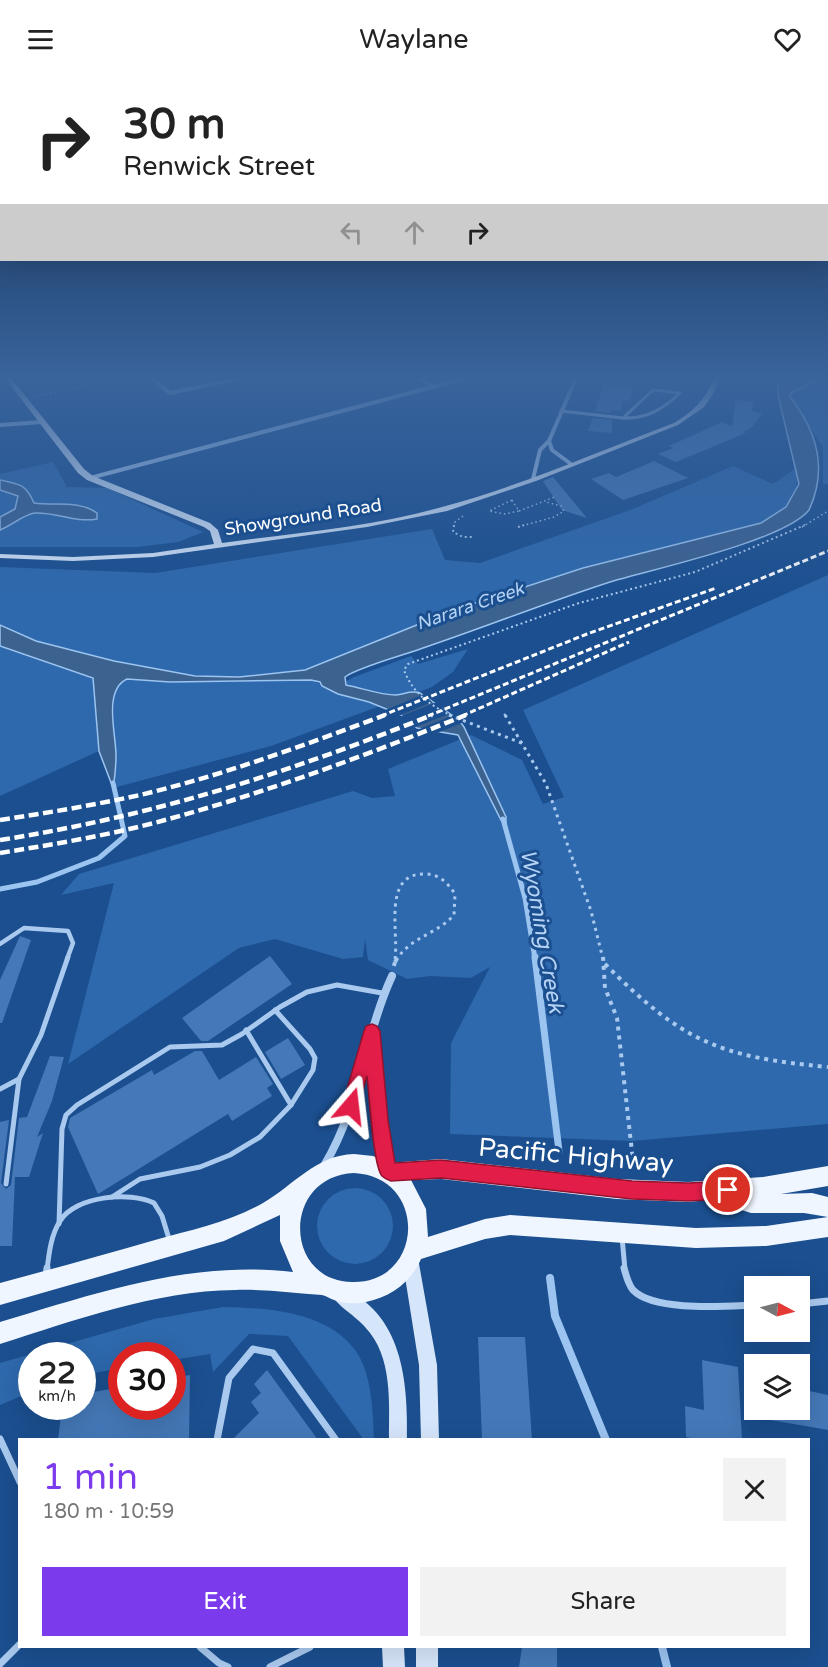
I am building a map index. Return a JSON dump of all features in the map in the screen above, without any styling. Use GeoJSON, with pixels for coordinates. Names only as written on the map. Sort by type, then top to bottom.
{"type":"FeatureCollection","features":[{"type":"Feature","properties":{"kind":"main road"},"geometry":{"type":"LineString","coordinates":[[0,1294],[172,1247],[248,1222],[287,1200],[332,1167],[350,1162],[370,1163],[389,1171],[408,1190],[416,1209],[417,1230],[411,1254],[393,1278],[374,1290],[353,1294],[260,1279],[187,1283],[112,1301],[0,1333]]}},
{"type":"Feature","properties":{"kind":"main road","name":"Pacific Highway"},"geometry":{"type":"LineString","coordinates":[[389,1171],[441,1169],[616,1189],[711,1192],[806,1181],[828,1176]]}},
{"type":"Feature","properties":{"kind":"main road"},"geometry":{"type":"LineString","coordinates":[[311,1181],[293,1213],[292,1245],[306,1273],[327,1289]]}},
{"type":"Feature","properties":{"kind":"main road"},"geometry":{"type":"LineString","coordinates":[[711,1192],[747,1203],[801,1202],[828,1207]]}},
{"type":"Feature","properties":{"kind":"main road"},"geometry":{"type":"LineString","coordinates":[[411,1254],[485,1228],[510,1225],[696,1238],[778,1234],[828,1227]]}},
{"type":"Feature","properties":{"kind":"street"},"geometry":{"type":"LineString","coordinates":[[66,452],[81,471],[90,478],[207,525],[214,530],[219,547]]}},
{"type":"Feature","properties":{"kind":"street"},"geometry":{"type":"LineString","coordinates":[[90,478],[187,452]]}},
{"type":"Feature","properties":{"kind":"street"},"geometry":{"type":"LineString","coordinates":[[533,479],[539,452]]}},
{"type":"Feature","properties":{"kind":"street"},"geometry":{"type":"LineString","coordinates":[[555,452],[571,464]]}},
{"type":"Feature","properties":{"kind":"street","name":"Showground Road"},"geometry":{"type":"LineString","coordinates":[[0,556],[114,558],[219,547],[367,525],[433,511],[533,479],[602,452]]}},
{"type":"Feature","properties":{"kind":"street"},"geometry":{"type":"LineString","coordinates":[[311,1181],[327,1161],[339,1139],[363,1067],[382,993],[392,976]]}},
{"type":"Feature","properties":{"kind":"street"},"geometry":{"type":"LineString","coordinates":[[372,1031],[378,1112],[389,1171]]}},
{"type":"Feature","properties":{"kind":"street"},"geometry":{"type":"LineString","coordinates":[[411,1254],[428,1365],[430,1438]]}},
{"type":"Feature","properties":{"kind":"street"},"geometry":{"type":"LineString","coordinates":[[327,1289],[367,1315],[377,1326],[391,1351],[397,1378],[398,1438]]}},
{"type":"Feature","properties":{"kind":"street"},"geometry":{"type":"LineString","coordinates":[[393,1648],[394,1667]]}},
{"type":"Feature","properties":{"kind":"street"},"geometry":{"type":"LineString","coordinates":[[427,1648],[427,1667]]}},
{"type":"Feature","properties":{"kind":"lane"},"geometry":{"type":"LineString","coordinates":[[0,944],[24,928],[68,931],[73,943],[41,1035],[19,1079],[6,1184]]}},
{"type":"Feature","properties":{"kind":"lane"},"geometry":{"type":"LineString","coordinates":[[46,1282],[50,1248],[59,1224],[62,1129],[66,1115],[76,1105],[170,1047],[182,1045],[214,1048],[229,1042],[304,993],[327,986],[344,986],[382,993]]}},
{"type":"Feature","properties":{"kind":"lane"},"geometry":{"type":"LineString","coordinates":[[112,1197],[140,1179],[200,1167],[230,1155],[260,1137],[291,1105],[313,1070],[315,1058],[310,1049],[275,1010]]}},
{"type":"Feature","properties":{"kind":"lane"},"geometry":{"type":"LineString","coordinates":[[246,1030],[291,1105]]}},
{"type":"Feature","properties":{"kind":"lane"},"geometry":{"type":"LineString","coordinates":[[0,1089],[19,1079]]}},
{"type":"Feature","properties":{"kind":"lane"},"geometry":{"type":"LineString","coordinates":[[59,1224],[74,1207],[112,1197],[131,1196],[146,1199],[155,1204],[172,1247]]}},
{"type":"Feature","properties":{"kind":"lane"},"geometry":{"type":"LineString","coordinates":[[621,1233],[626,1276],[634,1291],[645,1300],[716,1306],[744,1305]]}},
{"type":"Feature","properties":{"kind":"lane"},"geometry":{"type":"LineString","coordinates":[[810,1303],[828,1301]]}},
{"type":"Feature","properties":{"kind":"lane"},"geometry":{"type":"LineString","coordinates":[[216,1438],[229,1378],[253,1349],[273,1353],[335,1438]]}},
{"type":"Feature","properties":{"kind":"lane"},"geometry":{"type":"LineString","coordinates":[[0,1439],[18,1478]]}},
{"type":"Feature","properties":{"kind":"lane"},"geometry":{"type":"LineString","coordinates":[[0,1664],[18,1646]]}},
{"type":"Feature","properties":{"kind":"lane"},"geometry":{"type":"LineString","coordinates":[[201,1648],[228,1667]]}},
{"type":"Feature","properties":{"kind":"lane"},"geometry":{"type":"LineString","coordinates":[[270,1667],[308,1648]]}},
{"type":"Feature","properties":{"kind":"path"},"geometry":{"type":"LineString","coordinates":[[519,512],[512,500],[489,511],[494,513],[519,512],[557,496]]}},
{"type":"Feature","properties":{"kind":"path"},"geometry":{"type":"LineString","coordinates":[[518,527],[554,517],[564,511],[561,506],[544,502]]}},
{"type":"Feature","properties":{"kind":"path"},"geometry":{"type":"LineString","coordinates":[[524,744],[456,720],[413,689],[404,670],[408,664],[418,660],[579,603],[695,572],[802,528],[828,511]]}},
{"type":"Feature","properties":{"kind":"path"},"geometry":{"type":"LineString","coordinates":[[470,512],[455,522],[453,532],[463,537],[474,537]]}},
{"type":"Feature","properties":{"kind":"path"},"geometry":{"type":"LineString","coordinates":[[504,714],[546,784],[591,911],[604,962],[604,988],[617,1018],[633,1161]]}},
{"type":"Feature","properties":{"kind":"path"},"geometry":{"type":"LineString","coordinates":[[392,976],[397,940],[394,903],[399,886],[405,879],[414,875],[425,874],[443,879],[455,894],[454,915],[441,929],[410,941],[395,962]]}},
{"type":"Feature","properties":{"kind":"path"},"geometry":{"type":"LineString","coordinates":[[604,962],[644,1003],[690,1036],[739,1055],[785,1064],[828,1067]]}},
{"type":"Feature","properties":{"kind":"shaded area"},"geometry":{"type":"Polygon","coordinates":[[[823,452],[828,452],[828,484],[823,484],[823,452]]]}},
{"type":"Feature","properties":{"kind":"shaded area"},"geometry":{"type":"Polygon","coordinates":[[[53,462],[67,487],[107,488],[203,532],[178,542],[137,547],[0,547],[0,530],[32,513],[51,514],[84,521],[46,505],[34,503],[25,488],[0,480],[0,474],[53,462]]]}},
{"type":"Feature","properties":{"kind":"shaded area"},"geometry":{"type":"Polygon","coordinates":[[[733,466],[773,484],[796,468],[797,479],[793,496],[777,513],[761,523],[583,568],[454,610],[305,670],[239,677],[195,676],[114,661],[36,641],[0,625],[0,567],[155,573],[432,529],[445,560],[480,563],[633,509],[733,466]]]}},
{"type":"Feature","properties":{"kind":"shaded area"},"geometry":{"type":"Polygon","coordinates":[[[0,490],[19,496],[15,510],[0,517],[0,490]]]}},
{"type":"Feature","properties":{"kind":"shaded area"},"geometry":{"type":"Polygon","coordinates":[[[828,575],[828,1124],[632,1141],[450,1134],[451,1043],[490,967],[471,978],[430,976],[407,979],[368,960],[365,939],[363,957],[343,959],[275,939],[239,948],[68,1064],[114,883],[61,895],[79,874],[353,791],[372,798],[395,796],[388,769],[471,735],[522,760],[543,804],[564,797],[523,710],[828,575]]]}},
{"type":"Feature","properties":{"kind":"shaded area"},"geometry":{"type":"Polygon","coordinates":[[[0,646],[93,677],[99,751],[0,796],[0,646]]]}},
{"type":"Feature","properties":{"kind":"shaded area"},"geometry":{"type":"Polygon","coordinates":[[[468,649],[453,672],[432,687],[271,746],[113,788],[114,694],[122,682],[127,679],[170,682],[311,680],[332,689],[354,677],[411,656],[418,664],[468,649]]]}},
{"type":"Feature","properties":{"kind":"shaded area"},"geometry":{"type":"Polygon","coordinates":[[[355,1188],[369,1191],[382,1199],[390,1212],[393,1226],[390,1240],[382,1253],[369,1261],[355,1264],[341,1261],[328,1253],[320,1240],[317,1226],[320,1212],[328,1199],[341,1191],[355,1188]]]}},
{"type":"Feature","properties":{"kind":"shaded area"},"geometry":{"type":"Polygon","coordinates":[[[223,1307],[295,1314],[328,1327],[343,1337],[361,1359],[370,1393],[374,1438],[363,1438],[288,1336],[249,1334],[213,1372],[210,1354],[186,1358],[186,1342],[108,1342],[108,1370],[96,1373],[96,1342],[74,1342],[154,1319],[223,1307]]]}},
{"type":"Feature","properties":{"kind":"shaded area"},"geometry":{"type":"Polygon","coordinates":[[[18,1358],[18,1397],[0,1405],[0,1363],[18,1358]]]}},
{"type":"Feature","properties":{"kind":"water","name":"Narara Creek"},"geometry":{"type":"Polygon","coordinates":[[[791,452],[817,452],[818,480],[809,510],[795,521],[773,532],[716,553],[610,582],[372,665],[345,677],[346,685],[377,693],[396,695],[420,693],[459,720],[506,817],[506,825],[501,820],[458,735],[417,728],[401,715],[369,702],[338,694],[322,686],[320,682],[311,680],[170,682],[127,679],[115,693],[113,702],[116,755],[113,788],[99,751],[93,678],[0,646],[0,625],[36,641],[114,661],[195,676],[239,677],[305,670],[454,610],[583,568],[761,523],[786,507],[799,484],[791,452]]]}},
{"type":"Feature","properties":{"kind":"water"},"geometry":{"type":"Polygon","coordinates":[[[0,480],[25,488],[34,503],[83,506],[97,513],[97,519],[81,520],[35,513],[0,530],[0,517],[15,509],[18,496],[0,490],[0,480]]]}},
{"type":"Feature","properties":{"kind":"pier"},"geometry":{"type":"Polygon","coordinates":[[[424,694],[432,702],[396,717],[383,711],[424,694]]]}},
{"type":"Feature","properties":{"kind":"pier"},"geometry":{"type":"Polygon","coordinates":[[[437,702],[449,714],[413,728],[399,717],[437,702]]]}},
{"type":"Feature","properties":{"kind":"pier"},"geometry":{"type":"Polygon","coordinates":[[[456,714],[464,722],[435,734],[417,730],[456,714]]]}},
{"type":"Feature","properties":{"kind":"building"},"geometry":{"type":"Polygon","coordinates":[[[663,452],[700,452],[676,462],[658,454],[663,452]]]}},
{"type":"Feature","properties":{"kind":"building"},"geometry":{"type":"Polygon","coordinates":[[[654,461],[688,478],[623,500],[591,479],[609,473],[616,477],[654,461]]]}},
{"type":"Feature","properties":{"kind":"building"},"geometry":{"type":"Polygon","coordinates":[[[553,477],[587,518],[562,510],[543,481],[553,477]]]}},
{"type":"Feature","properties":{"kind":"building"},"geometry":{"type":"Polygon","coordinates":[[[20,936],[31,940],[2,1023],[0,1023],[0,980],[20,936]]]}},
{"type":"Feature","properties":{"kind":"building"},"geometry":{"type":"Polygon","coordinates":[[[270,956],[292,984],[208,1041],[201,1041],[182,1018],[270,956]]]}},
{"type":"Feature","properties":{"kind":"building"},"geometry":{"type":"Polygon","coordinates":[[[288,1038],[305,1065],[281,1079],[265,1052],[288,1038]]]}},
{"type":"Feature","properties":{"kind":"building"},"geometry":{"type":"Polygon","coordinates":[[[195,1051],[202,1051],[219,1080],[256,1057],[273,1084],[267,1088],[272,1096],[232,1121],[228,1114],[98,1194],[68,1127],[70,1118],[152,1070],[154,1075],[195,1051]]]}},
{"type":"Feature","properties":{"kind":"building"},"geometry":{"type":"Polygon","coordinates":[[[50,1056],[64,1057],[52,1101],[37,1137],[43,1133],[29,1177],[15,1177],[12,1246],[0,1246],[0,1122],[9,1120],[1,1183],[6,1189],[11,1185],[19,1118],[27,1117],[50,1056]]]}},
{"type":"Feature","properties":{"kind":"building"},"geometry":{"type":"Polygon","coordinates":[[[478,1337],[525,1337],[532,1438],[482,1438],[478,1337]]]}},
{"type":"Feature","properties":{"kind":"building"},"geometry":{"type":"Polygon","coordinates":[[[702,1360],[738,1367],[742,1438],[686,1437],[685,1406],[704,1410],[702,1360]]]}},
{"type":"Feature","properties":{"kind":"building"},"geometry":{"type":"Polygon","coordinates":[[[267,1370],[317,1438],[234,1438],[259,1413],[251,1402],[261,1393],[254,1384],[267,1370]]]}},
{"type":"Feature","properties":{"kind":"building"},"geometry":{"type":"Polygon","coordinates":[[[190,1375],[189,1438],[58,1438],[60,1420],[96,1420],[96,1392],[108,1389],[108,1420],[186,1420],[186,1376],[190,1375]]]}},
{"type":"Feature","properties":{"kind":"building"},"geometry":{"type":"Polygon","coordinates":[[[810,1391],[828,1395],[828,1430],[770,1420],[810,1420],[810,1391]]]}},
{"type":"Feature","properties":{"kind":"building"},"geometry":{"type":"Polygon","coordinates":[[[522,1648],[557,1648],[557,1667],[519,1667],[522,1648]]]}},
{"type":"Feature","properties":{"kind":"waterway"},"geometry":{"type":"LineString","coordinates":[[0,889],[37,882],[99,858],[125,836],[113,783]]}},
{"type":"Feature","properties":{"kind":"waterway","name":"Wyoming Creek"},"geometry":{"type":"LineString","coordinates":[[503,819],[525,898],[535,959]]}},
{"type":"Feature","properties":{"kind":"waterway","name":"Wyoming Creek"},"geometry":{"type":"LineString","coordinates":[[535,957],[559,1151]]}},
{"type":"Feature","properties":{"kind":"waterway","name":"Wyoming Creek"},"geometry":{"type":"LineString","coordinates":[[550,1278],[555,1316],[605,1438]]}},
{"type":"Feature","properties":{"kind":"waterway","name":"Wyoming Creek"},"geometry":{"type":"LineString","coordinates":[[662,1648],[667,1667]]}},
{"type":"Feature","properties":{"kind":"railway"},"geometry":{"type":"LineString","coordinates":[[428,716],[828,551]]}},
{"type":"Feature","properties":{"kind":"railway"},"geometry":{"type":"LineString","coordinates":[[381,716],[587,634],[716,588]]}},
{"type":"Feature","properties":{"kind":"railway"},"geometry":{"type":"LineString","coordinates":[[462,716],[629,642]]}},
{"type":"Feature","properties":{"kind":"railway"},"geometry":{"type":"LineString","coordinates":[[0,820],[105,802],[171,787],[264,759],[385,715]]}},
{"type":"Feature","properties":{"kind":"railway"},"geometry":{"type":"LineString","coordinates":[[0,840],[112,818],[219,790],[325,756],[432,715]]}},
{"type":"Feature","properties":{"kind":"railway"},"geometry":{"type":"LineString","coordinates":[[0,853],[124,830],[203,809],[317,772],[466,715]]}},
{"type":"Feature","properties":{"kind":"route"},"geometry":{"type":"LineString","coordinates":[[351,1106],[372,1031],[379,1120],[387,1169],[391,1172],[441,1169],[632,1190],[688,1192],[728,1190]]}}]}
